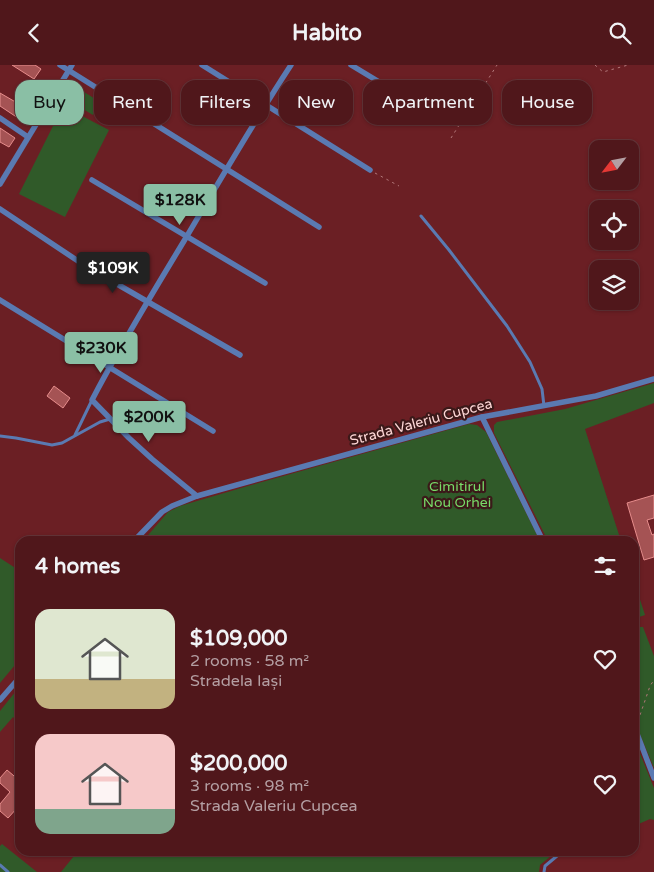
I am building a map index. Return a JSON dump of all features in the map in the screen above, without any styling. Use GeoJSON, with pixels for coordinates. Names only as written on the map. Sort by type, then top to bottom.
{"type":"FeatureCollection","features":[{"type":"Feature","properties":{"kind":"street"},"geometry":{"type":"LineString","coordinates":[[60,65],[70,68],[319,227]]}},
{"type":"Feature","properties":{"kind":"street"},"geometry":{"type":"LineString","coordinates":[[202,65],[226,80]]}},
{"type":"Feature","properties":{"kind":"street"},"geometry":{"type":"LineString","coordinates":[[269,99],[291,65]]}},
{"type":"Feature","properties":{"kind":"street"},"geometry":{"type":"LineString","coordinates":[[351,65],[376,80]]}},
{"type":"Feature","properties":{"kind":"street"},"geometry":{"type":"LineString","coordinates":[[0,184],[70,68]]}},
{"type":"Feature","properties":{"kind":"street"},"geometry":{"type":"LineString","coordinates":[[269,107],[370,170]]}},
{"type":"Feature","properties":{"kind":"street"},"geometry":{"type":"LineString","coordinates":[[0,118],[28,137]]}},
{"type":"Feature","properties":{"kind":"street"},"geometry":{"type":"LineString","coordinates":[[197,496],[152,459],[92,400],[109,367],[253,125]]}},
{"type":"Feature","properties":{"kind":"street"},"geometry":{"type":"LineString","coordinates":[[92,180],[265,283]]}},
{"type":"Feature","properties":{"kind":"street"},"geometry":{"type":"LineString","coordinates":[[0,209],[84,265],[240,355]]}},
{"type":"Feature","properties":{"kind":"street"},"geometry":{"type":"LineString","coordinates":[[0,300],[213,431]]}},
{"type":"Feature","properties":{"kind":"street","name":"Strada Valeriu Cupcea"},"geometry":{"type":"LineString","coordinates":[[139,536],[162,512],[197,496],[482,417],[596,395],[654,379]]}},
{"type":"Feature","properties":{"kind":"street"},"geometry":{"type":"LineString","coordinates":[[482,417],[541,536]]}},
{"type":"Feature","properties":{"kind":"street"},"geometry":{"type":"LineString","coordinates":[[0,700],[15,683]]}},
{"type":"Feature","properties":{"kind":"street"},"geometry":{"type":"LineString","coordinates":[[639,741],[654,778]]}},
{"type":"Feature","properties":{"kind":"lane"},"geometry":{"type":"LineString","coordinates":[[421,216],[512,333],[530,361],[542,389],[544,406]]}},
{"type":"Feature","properties":{"kind":"lane"},"geometry":{"type":"LineString","coordinates":[[74,435],[92,400]]}},
{"type":"Feature","properties":{"kind":"lane"},"geometry":{"type":"LineString","coordinates":[[0,436],[52,445],[62,443],[100,421],[111,419]]}},
{"type":"Feature","properties":{"kind":"lane"},"geometry":{"type":"LineString","coordinates":[[544,872],[545,866],[557,856]]}},
{"type":"Feature","properties":{"kind":"lane"},"geometry":{"type":"LineString","coordinates":[[0,865],[8,872]]}},
{"type":"Feature","properties":{"kind":"path"},"geometry":{"type":"LineString","coordinates":[[451,138],[497,65]]}},
{"type":"Feature","properties":{"kind":"path"},"geometry":{"type":"LineString","coordinates":[[595,65],[603,72],[628,65]]}},
{"type":"Feature","properties":{"kind":"path"},"geometry":{"type":"LineString","coordinates":[[370,170],[399,186]]}},
{"type":"Feature","properties":{"kind":"path"},"geometry":{"type":"LineString","coordinates":[[639,716],[654,680]]}},
{"type":"Feature","properties":{"kind":"green space"},"geometry":{"type":"Polygon","coordinates":[[[84,92],[94,98],[93,115],[84,110],[84,92]]]}},
{"type":"Feature","properties":{"kind":"green space"},"geometry":{"type":"Polygon","coordinates":[[[84,117],[94,122],[94,125],[99,125],[109,130],[65,217],[19,194],[54,125],[84,125],[84,117]]]}},
{"type":"Feature","properties":{"kind":"green space"},"geometry":{"type":"Polygon","coordinates":[[[654,383],[654,403],[585,429],[619,536],[546,536],[494,433],[494,425],[497,422],[565,409],[654,383]]]}},
{"type":"Feature","properties":{"kind":"green space","name":"Cimitirul Nou Orhei"},"geometry":{"type":"Polygon","coordinates":[[[469,424],[477,425],[486,432],[538,536],[147,536],[168,512],[180,506],[469,424]]]}},
{"type":"Feature","properties":{"kind":"green space"},"geometry":{"type":"Polygon","coordinates":[[[0,558],[15,568],[15,665],[0,683],[0,558]]]}},
{"type":"Feature","properties":{"kind":"green space"},"geometry":{"type":"Polygon","coordinates":[[[639,596],[645,615],[639,617],[639,596]]]}},
{"type":"Feature","properties":{"kind":"green space"},"geometry":{"type":"Polygon","coordinates":[[[639,627],[643,627],[654,656],[654,768],[639,732],[639,627]]]}},
{"type":"Feature","properties":{"kind":"green space"},"geometry":{"type":"Polygon","coordinates":[[[15,692],[15,719],[13,717],[0,732],[0,711],[15,692]]]}},
{"type":"Feature","properties":{"kind":"green space"},"geometry":{"type":"Polygon","coordinates":[[[639,751],[654,788],[654,820],[650,819],[639,824],[639,751]]]}},
{"type":"Feature","properties":{"kind":"green space"},"geometry":{"type":"Polygon","coordinates":[[[2,844],[37,872],[0,872],[0,846],[2,844]]]}},
{"type":"Feature","properties":{"kind":"green space"},"geometry":{"type":"Polygon","coordinates":[[[74,856],[551,856],[540,865],[539,872],[61,872],[74,856]]]}},
{"type":"Feature","properties":{"kind":"building"},"geometry":{"type":"Polygon","coordinates":[[[12,65],[35,65],[41,69],[34,79],[12,65]]]}},
{"type":"Feature","properties":{"kind":"building"},"geometry":{"type":"Polygon","coordinates":[[[0,93],[15,102],[15,116],[0,106],[0,93]]]}},
{"type":"Feature","properties":{"kind":"building"},"geometry":{"type":"Polygon","coordinates":[[[0,128],[15,138],[9,147],[0,142],[0,128]]]}},
{"type":"Feature","properties":{"kind":"building"},"geometry":{"type":"Polygon","coordinates":[[[54,386],[70,398],[63,408],[47,396],[54,386]]]}},
{"type":"Feature","properties":{"kind":"building"},"geometry":{"type":"Polygon","coordinates":[[[654,495],[654,518],[647,520],[652,535],[654,534],[654,557],[644,560],[639,536],[637,536],[627,503],[654,495]]]}},
{"type":"Feature","properties":{"kind":"building"},"geometry":{"type":"Polygon","coordinates":[[[7,770],[15,777],[15,810],[8,818],[0,811],[0,804],[10,792],[0,783],[0,778],[7,770]]]}}]}
